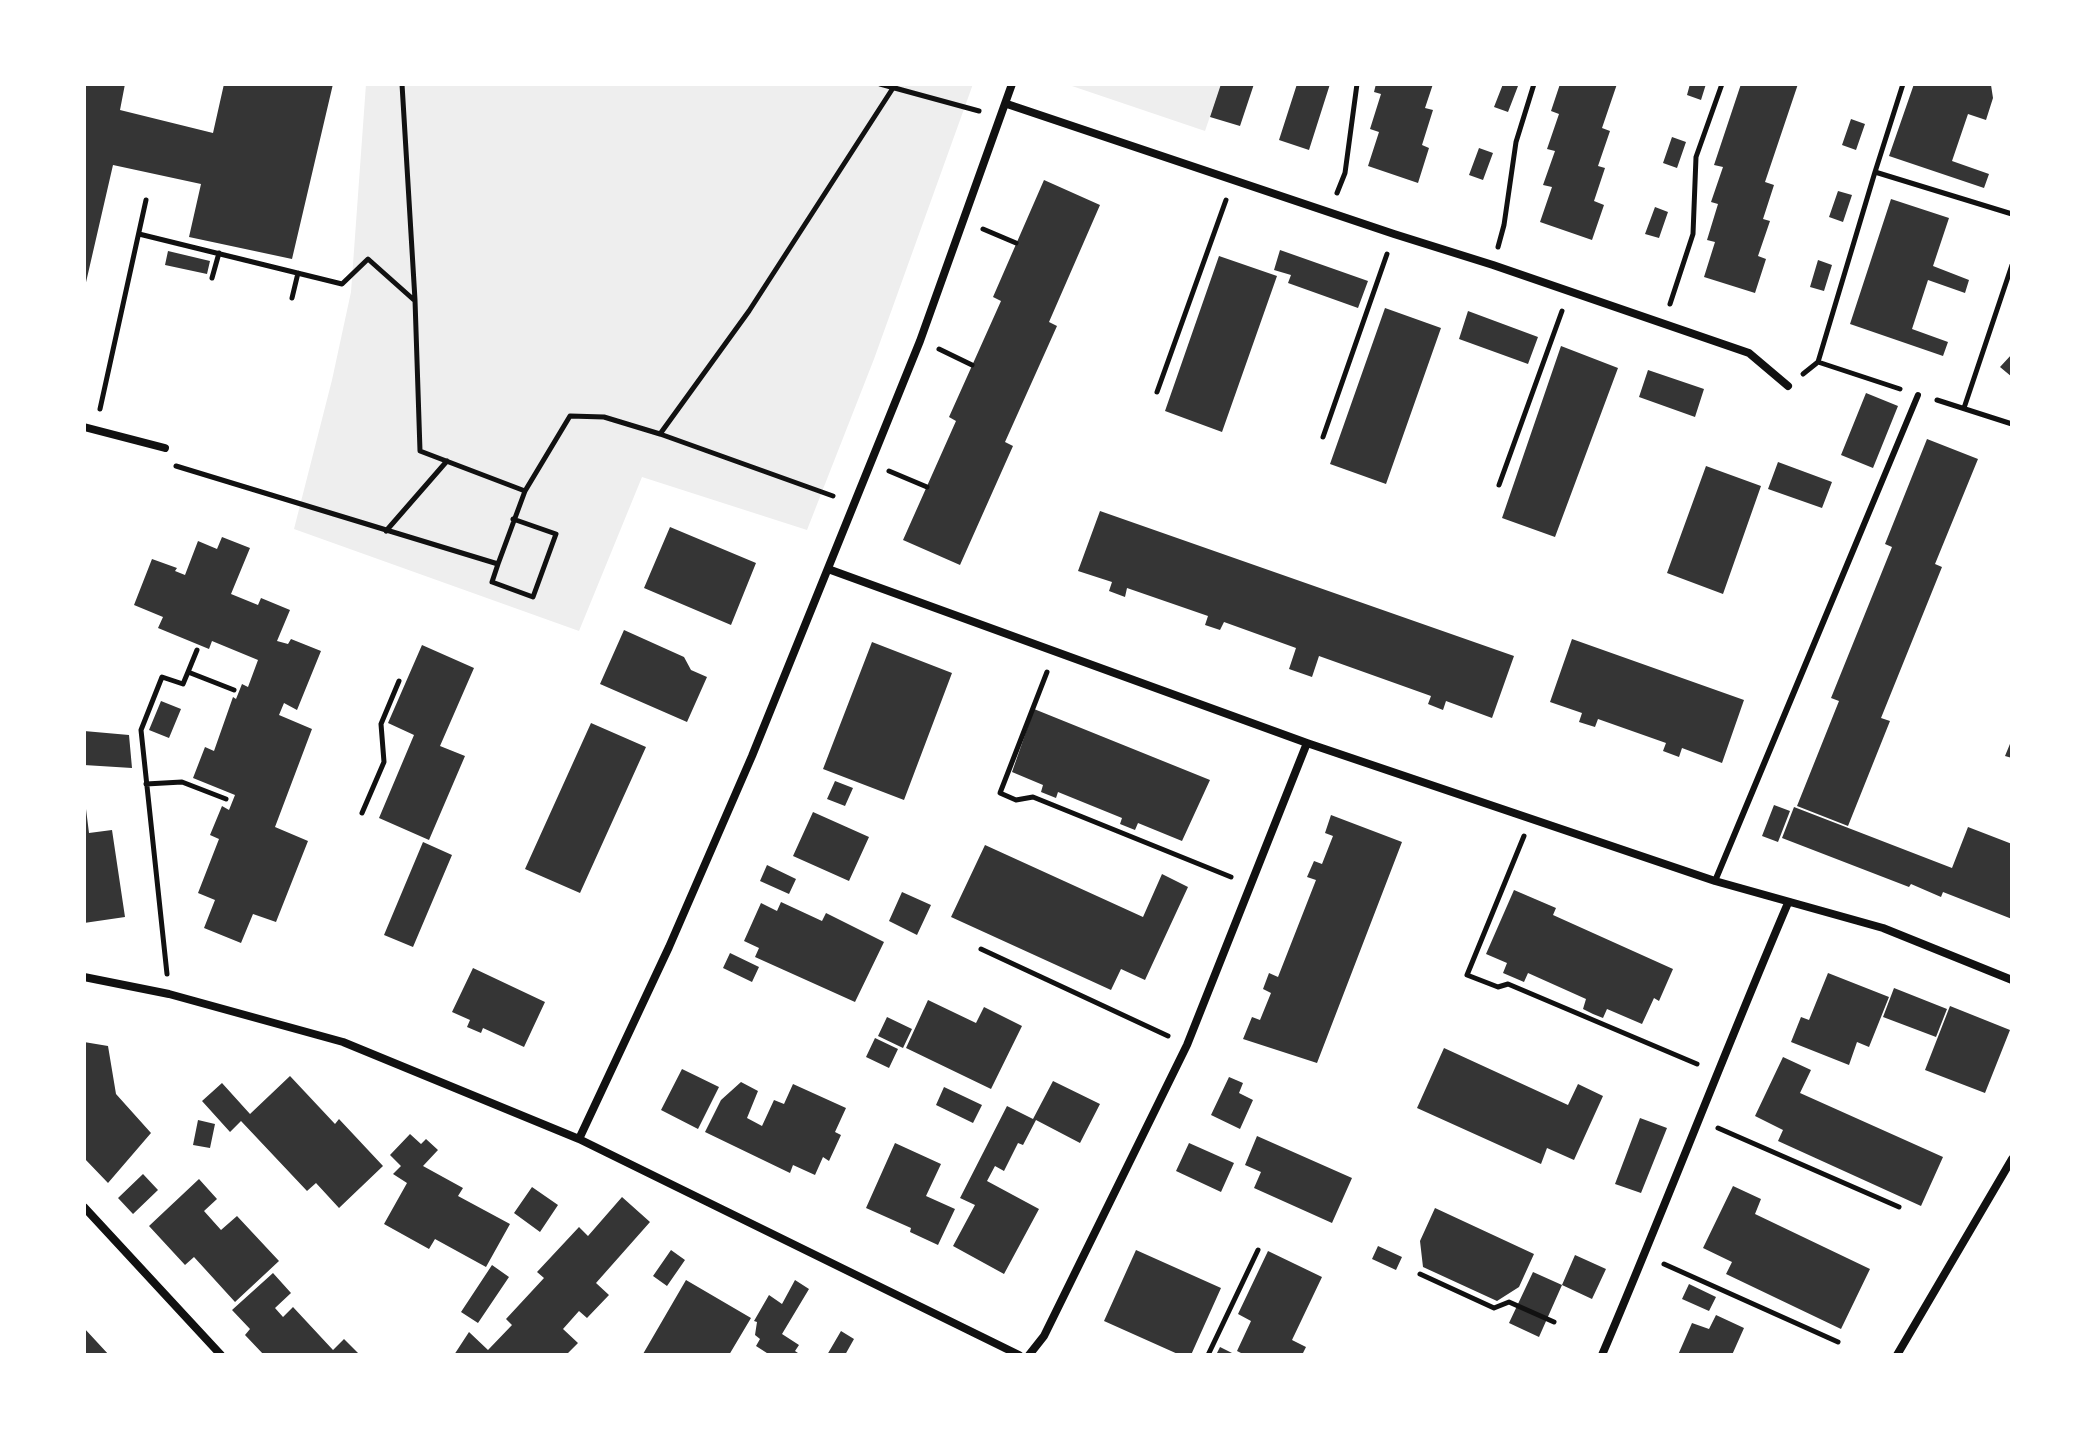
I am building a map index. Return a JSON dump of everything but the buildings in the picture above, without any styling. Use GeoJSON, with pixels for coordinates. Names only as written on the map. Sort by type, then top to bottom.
{"type":"FeatureCollection","features":[{"type":"Feature","properties":{"kind":"street"},"geometry":{"type":"LineString","coordinates":[[579,1139],[669,947],[752,756],[920,341],[1012,84]]}},
{"type":"Feature","properties":{"kind":"street"},"geometry":{"type":"LineString","coordinates":[[1007,104],[1749,353],[1788,386]]}},
{"type":"Feature","properties":{"kind":"street"},"geometry":{"type":"LineString","coordinates":[[84,427],[165,448]]}},
{"type":"Feature","properties":{"kind":"street"},"geometry":{"type":"LineString","coordinates":[[828,569],[1307,743],[1715,881],[1883,928],[2012,980]]}},
{"type":"Feature","properties":{"kind":"street"},"geometry":{"type":"LineString","coordinates":[[1029,1355],[1044,1336],[1187,1045],[1307,743]]}},
{"type":"Feature","properties":{"kind":"street"},"geometry":{"type":"LineString","coordinates":[[1602,1355],[1788,903]]}},
{"type":"Feature","properties":{"kind":"street"},"geometry":{"type":"LineString","coordinates":[[84,977],[169,994],[343,1042],[579,1139],[1019,1355]]}},
{"type":"Feature","properties":{"kind":"street"},"geometry":{"type":"LineString","coordinates":[[1897,1355],[2012,1159]]}},
{"type":"Feature","properties":{"kind":"street"},"geometry":{"type":"LineString","coordinates":[[84,1207],[221,1355]]}},
{"type":"Feature","properties":{"kind":"lane"},"geometry":{"type":"LineString","coordinates":[[1715,881],[1918,395]]}},
{"type":"Feature","properties":{"kind":"path"},"geometry":{"type":"LineString","coordinates":[[402,84],[415,300],[420,451],[525,491]]}},
{"type":"Feature","properties":{"kind":"path"},"geometry":{"type":"LineString","coordinates":[[880,84],[1002,117]]}},
{"type":"Feature","properties":{"kind":"path"},"geometry":{"type":"LineString","coordinates":[[1330,213],[1345,173],[1357,84]]}},
{"type":"Feature","properties":{"kind":"path"},"geometry":{"type":"LineString","coordinates":[[1493,265],[1504,225],[1516,142],[1534,84]]}},
{"type":"Feature","properties":{"kind":"path"},"geometry":{"type":"LineString","coordinates":[[1664,324],[1693,234],[1696,157],[1722,84]]}},
{"type":"Feature","properties":{"kind":"path"},"geometry":{"type":"LineString","coordinates":[[1818,362],[1903,84]]}},
{"type":"Feature","properties":{"kind":"path"},"geometry":{"type":"LineString","coordinates":[[660,434],[749,311],[893,88]]}},
{"type":"Feature","properties":{"kind":"path"},"geometry":{"type":"LineString","coordinates":[[1875,172],[2012,214]]}},
{"type":"Feature","properties":{"kind":"path"},"geometry":{"type":"LineString","coordinates":[[1157,392],[1233,180]]}},
{"type":"Feature","properties":{"kind":"path"},"geometry":{"type":"LineString","coordinates":[[95,429],[146,200]]}},
{"type":"Feature","properties":{"kind":"path"},"geometry":{"type":"LineString","coordinates":[[964,221],[1016,243]]}},
{"type":"Feature","properties":{"kind":"path"},"geometry":{"type":"LineString","coordinates":[[139,234],[342,284],[368,259],[415,300]]}},
{"type":"Feature","properties":{"kind":"path"},"geometry":{"type":"LineString","coordinates":[[1323,437],[1394,234]]}},
{"type":"Feature","properties":{"kind":"path"},"geometry":{"type":"LineString","coordinates":[[212,278],[219,253]]}},
{"type":"Feature","properties":{"kind":"path"},"geometry":{"type":"LineString","coordinates":[[1964,408],[2012,265]]}},
{"type":"Feature","properties":{"kind":"path"},"geometry":{"type":"LineString","coordinates":[[292,298],[298,273]]}},
{"type":"Feature","properties":{"kind":"path"},"geometry":{"type":"LineString","coordinates":[[1499,485],[1569,291]]}},
{"type":"Feature","properties":{"kind":"path"},"geometry":{"type":"LineString","coordinates":[[920,341],[972,365]]}},
{"type":"Feature","properties":{"kind":"path"},"geometry":{"type":"LineString","coordinates":[[513,519],[556,534],[533,597],[492,582],[513,519],[525,491],[570,416],[604,417],[660,434],[853,503]]}},
{"type":"Feature","properties":{"kind":"path"},"geometry":{"type":"LineString","coordinates":[[165,448],[171,465],[498,564]]}},
{"type":"Feature","properties":{"kind":"path"},"geometry":{"type":"LineString","coordinates":[[386,531],[447,461]]}},
{"type":"Feature","properties":{"kind":"path"},"geometry":{"type":"LineString","coordinates":[[870,462],[927,487]]}},
{"type":"Feature","properties":{"kind":"path"},"geometry":{"type":"LineString","coordinates":[[169,994],[141,730],[162,677],[183,684],[197,650]]}},
{"type":"Feature","properties":{"kind":"path"},"geometry":{"type":"LineString","coordinates":[[1056,650],[1000,793],[1016,800],[1033,797],[1251,885]]}},
{"type":"Feature","properties":{"kind":"path"},"geometry":{"type":"LineString","coordinates":[[188,672],[234,690]]}},
{"type":"Feature","properties":{"kind":"path"},"geometry":{"type":"LineString","coordinates":[[362,813],[384,762],[381,724],[399,681]]}},
{"type":"Feature","properties":{"kind":"path"},"geometry":{"type":"LineString","coordinates":[[146,784],[182,782],[226,799]]}},
{"type":"Feature","properties":{"kind":"path"},"geometry":{"type":"LineString","coordinates":[[1522,840],[1467,975],[1498,987],[1508,984],[1717,1072]]}},
{"type":"Feature","properties":{"kind":"path"},"geometry":{"type":"LineString","coordinates":[[981,949],[1187,1045]]}},
{"type":"Feature","properties":{"kind":"path"},"geometry":{"type":"LineString","coordinates":[[1699,1119],[1899,1207]]}},
{"type":"Feature","properties":{"kind":"path"},"geometry":{"type":"LineString","coordinates":[[1208,1355],[1258,1250]]}},
{"type":"Feature","properties":{"kind":"path"},"geometry":{"type":"LineString","coordinates":[[1645,1255],[1838,1342]]}},
{"type":"Feature","properties":{"kind":"path"},"geometry":{"type":"LineString","coordinates":[[1420,1274],[1494,1308],[1509,1302],[1554,1322]]}},
{"type":"Feature","properties":{"kind":"shaded area"},"geometry":{"type":"Polygon","coordinates":[[[366,84],[973,84],[874,359],[807,530],[642,477],[579,631],[294,529],[351,292],[366,84]]]}},
{"type":"Feature","properties":{"kind":"shaded area"},"geometry":{"type":"Polygon","coordinates":[[[1066,84],[1221,84],[1205,131],[1066,84]]]}}]}
